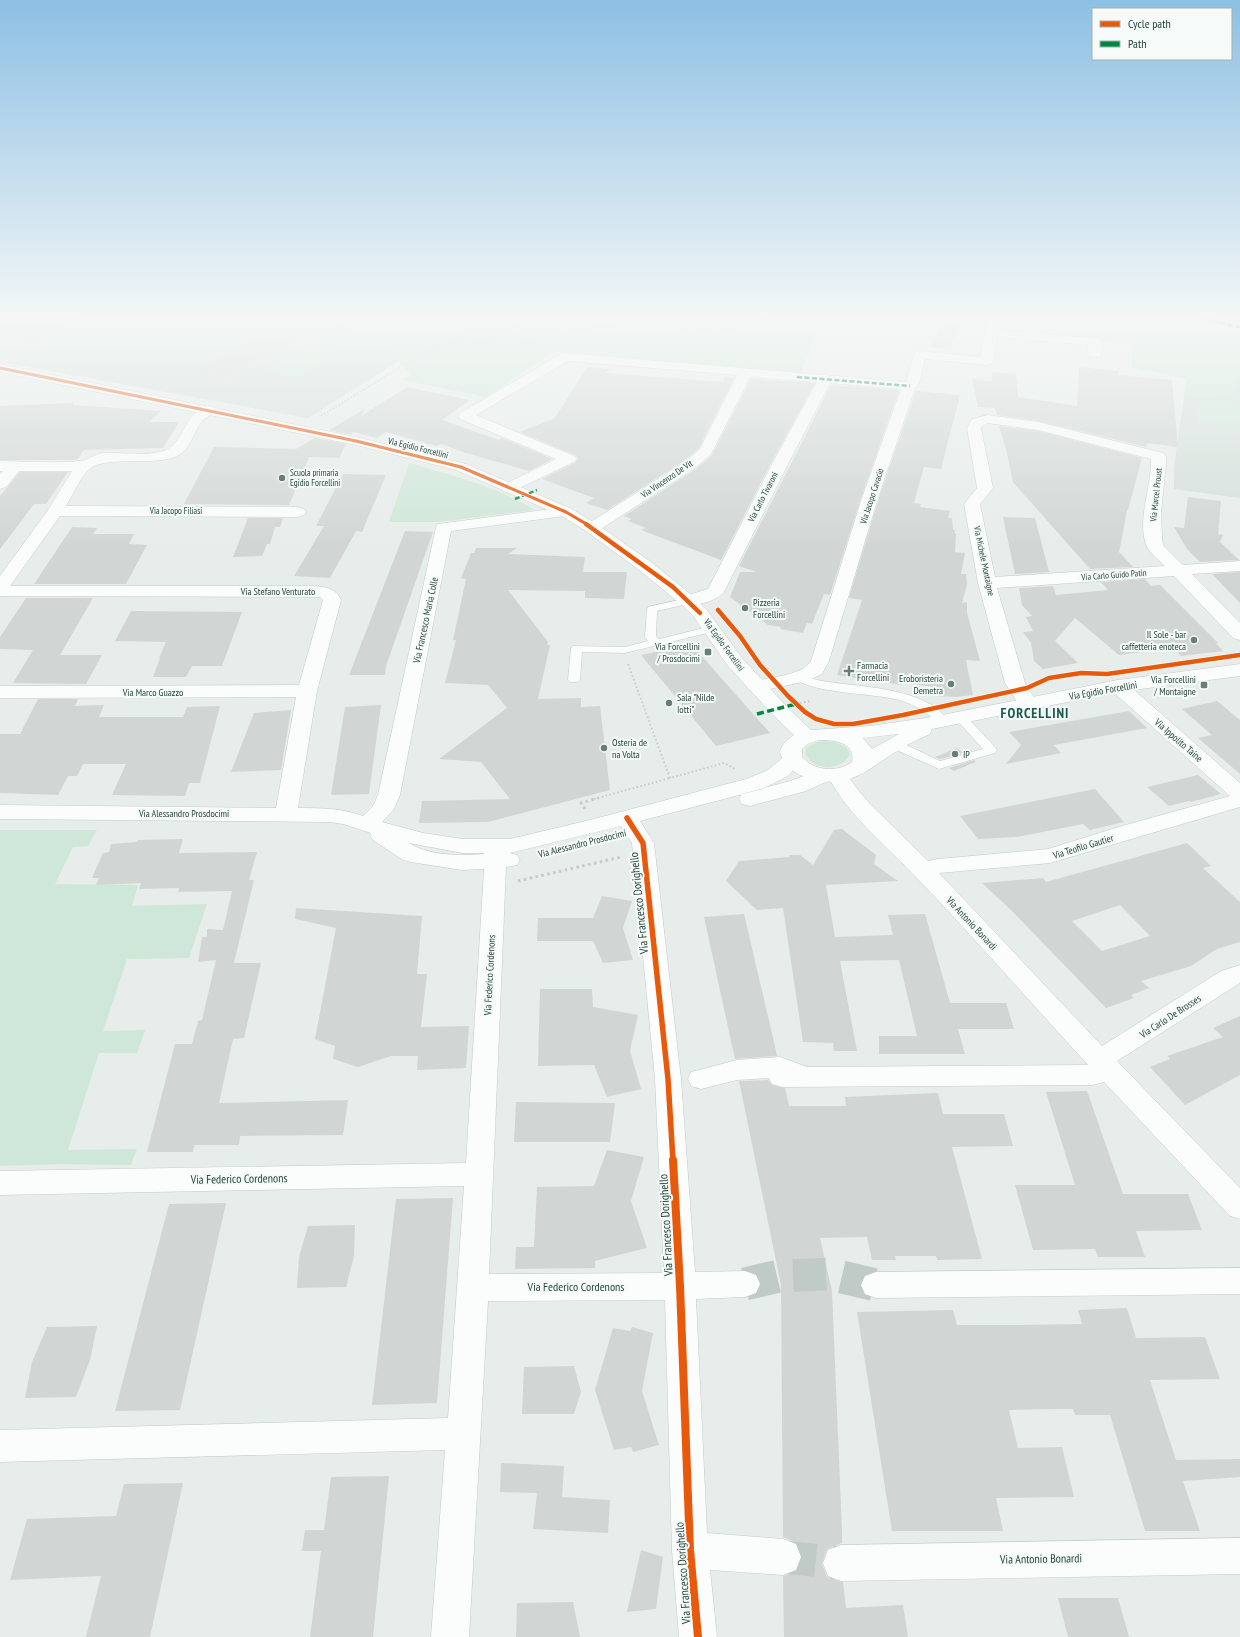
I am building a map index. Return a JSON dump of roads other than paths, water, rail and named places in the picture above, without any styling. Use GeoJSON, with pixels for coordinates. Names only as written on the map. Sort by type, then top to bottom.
{"type":"FeatureCollection","features":[{"type":"Feature","properties":{"kind":"street","name":"Via Egidio Forcellini"},"geometry":{"type":"LineString","coordinates":[[131,394],[356,442],[461,467],[566,512],[592,528],[645,566],[688,601],[700,613],[735,662],[756,686],[806,736],[870,732],[945,720],[1118,686],[1240,670]]}},
{"type":"Feature","properties":{"kind":"street"},"geometry":{"type":"LineString","coordinates":[[502,394],[465,416],[570,459],[509,488]]}},
{"type":"Feature","properties":{"kind":"street","name":"Via Vincenzo De Vit"},"geometry":{"type":"LineString","coordinates":[[592,528],[690,465],[706,451],[735,394]]}},
{"type":"Feature","properties":{"kind":"street","name":"Via Carlo Tivaroni"},"geometry":{"type":"LineString","coordinates":[[688,601],[715,592],[780,464],[818,394]]}},
{"type":"Feature","properties":{"kind":"street","name":"Via Jacopo Cavacio"},"geometry":{"type":"LineString","coordinates":[[756,686],[800,677],[815,670],[820,661],[869,501],[907,394]]}},
{"type":"Feature","properties":{"kind":"street"},"geometry":{"type":"LineString","coordinates":[[0,484],[8,466],[83,466],[101,458],[154,457],[169,454],[176,450],[182,443],[197,418],[209,410]]}},
{"type":"Feature","properties":{"kind":"street","name":"Via Marcel Proust"},"geometry":{"type":"LineString","coordinates":[[980,421],[996,419],[1038,426],[1158,456],[1159,466],[1152,535],[1155,546],[1240,634]]}},
{"type":"Feature","properties":{"kind":"street","name":"Via Michele Montaigne"},"geometry":{"type":"LineString","coordinates":[[980,421],[975,424],[974,428],[985,488],[972,504],[987,583],[1015,683],[1028,704]]}},
{"type":"Feature","properties":{"kind":"street"},"geometry":{"type":"LineString","coordinates":[[1,586],[55,511],[83,466]]}},
{"type":"Feature","properties":{"kind":"street","name":"Via Jacopo Filiasi"},"geometry":{"type":"LineString","coordinates":[[55,511],[298,512]]}},
{"type":"Feature","properties":{"kind":"street","name":"Via Francesco Maria Colle"},"geometry":{"type":"LineString","coordinates":[[366,826],[383,809],[389,795],[444,527],[566,512]]}},
{"type":"Feature","properties":{"kind":"street","name":"Via Carlo Guido Patin"},"geometry":{"type":"LineString","coordinates":[[987,583],[1240,566]]}},
{"type":"Feature","properties":{"kind":"street","name":"Via Stefano Venturato"},"geometry":{"type":"LineString","coordinates":[[1,586],[324,592],[330,595],[332,600],[307,691],[286,814]]}},
{"type":"Feature","properties":{"kind":"street","name":"Via Ippolito Taine"},"geometry":{"type":"LineString","coordinates":[[1118,686],[1240,794]]}},
{"type":"Feature","properties":{"kind":"street","name":"Via Marco Guazzo"},"geometry":{"type":"LineString","coordinates":[[0,692],[307,691]]}},
{"type":"Feature","properties":{"kind":"street","name":"Via Egidio Forcellini"},"geometry":{"type":"LineString","coordinates":[[841,772],[894,744],[945,720]]}},
{"type":"Feature","properties":{"kind":"street"},"geometry":{"type":"LineString","coordinates":[[806,736],[793,746],[791,752],[793,759],[802,768],[841,772],[864,758],[862,750],[856,743],[833,734]]}},
{"type":"Feature","properties":{"kind":"street","name":"Via Alessandro Prosdocimi"},"geometry":{"type":"LineString","coordinates":[[0,812],[329,815],[348,818],[366,826],[411,856],[462,863],[495,854],[516,859],[631,823],[772,778],[785,768],[793,759]]}},
{"type":"Feature","properties":{"kind":"street","name":"Via Alessandro Prosdocimi"},"geometry":{"type":"LineString","coordinates":[[631,823],[771,794],[841,772]]}},
{"type":"Feature","properties":{"kind":"street","name":"Via Antonio Bonardi"},"geometry":{"type":"LineString","coordinates":[[841,772],[845,788],[860,808],[923,870],[1240,1207]]}},
{"type":"Feature","properties":{"kind":"street","name":"Via Teofilo Gautier"},"geometry":{"type":"LineString","coordinates":[[923,870],[938,866],[1050,856],[1130,831],[1240,800]]}},
{"type":"Feature","properties":{"kind":"street","name":"Via Francesco Dorighello"},"geometry":{"type":"LineString","coordinates":[[631,823],[643,843],[688,1079],[680,1286],[690,1550],[698,1637]]}},
{"type":"Feature","properties":{"kind":"street","name":"Via Federico Cordenons"},"geometry":{"type":"LineString","coordinates":[[450,1637],[462,1434],[473,1288],[495,854]]}},
{"type":"Feature","properties":{"kind":"street","name":"Via Carlo De Brosses"},"geometry":{"type":"LineString","coordinates":[[1104,1064],[1113,1052],[1230,977],[1240,974]]}},
{"type":"Feature","properties":{"kind":"street"},"geometry":{"type":"LineString","coordinates":[[688,1079],[737,1070],[780,1066],[793,1077],[1093,1075],[1104,1064]]}},
{"type":"Feature","properties":{"kind":"street","name":"Via Federico Cordenons"},"geometry":{"type":"LineString","coordinates":[[0,1183],[478,1174]]}},
{"type":"Feature","properties":{"kind":"street"},"geometry":{"type":"LineString","coordinates":[[876,1285],[1240,1281]]}},
{"type":"Feature","properties":{"kind":"street"},"geometry":{"type":"LineString","coordinates":[[680,1286],[745,1284]]}},
{"type":"Feature","properties":{"kind":"street","name":"Via Federico Cordenons"},"geometry":{"type":"LineString","coordinates":[[473,1288],[680,1286]]}},
{"type":"Feature","properties":{"kind":"street"},"geometry":{"type":"LineString","coordinates":[[0,1446],[462,1434]]}},
{"type":"Feature","properties":{"kind":"street"},"geometry":{"type":"LineString","coordinates":[[690,1550],[783,1557]]}},
{"type":"Feature","properties":{"kind":"street","name":"Via Antonio Bonardi"},"geometry":{"type":"LineString","coordinates":[[841,1563],[1240,1556]]}},
{"type":"Feature","properties":{"kind":"lane"},"geometry":{"type":"LineString","coordinates":[[656,642],[650,637],[652,609],[688,601]]}},
{"type":"Feature","properties":{"kind":"lane"},"geometry":{"type":"LineString","coordinates":[[574,680],[578,648],[625,650],[712,629]]}},
{"type":"Feature","properties":{"kind":"lane"},"geometry":{"type":"LineString","coordinates":[[800,677],[812,683],[904,697],[931,709],[991,750],[939,765],[894,744]]}},
{"type":"Feature","properties":{"kind":"tunnel"},"geometry":{"type":"LineString","coordinates":[[745,1284],[779,1276],[829,1274],[876,1285]]}},
{"type":"Feature","properties":{"kind":"tunnel"},"geometry":{"type":"LineString","coordinates":[[783,1557],[841,1563]]}},
{"type":"Feature","properties":{"kind":"place","name":"Scuola primaria Egidio Forcellini"},"geometry":{"type":"Point","coordinates":[282,478]}},
{"type":"Feature","properties":{"kind":"place","name":"Pizzeria Forcellini"},"geometry":{"type":"Point","coordinates":[745,608]}},
{"type":"Feature","properties":{"kind":"place","name":"Il Sole - bar caffetteria enoteca"},"geometry":{"type":"Point","coordinates":[1194,640]}},
{"type":"Feature","properties":{"kind":"place","name":"Via Forcellini / Prosdocimi"},"geometry":{"type":"Point","coordinates":[708,652]}},
{"type":"Feature","properties":{"kind":"place","name":"Farmacia Forcellini"},"geometry":{"type":"Point","coordinates":[849,671]}},
{"type":"Feature","properties":{"kind":"place","name":"Eroboristeria Demetra"},"geometry":{"type":"Point","coordinates":[951,684]}},
{"type":"Feature","properties":{"kind":"place","name":"Via Forcellini / Montaigne"},"geometry":{"type":"Point","coordinates":[1204,685]}},
{"type":"Feature","properties":{"kind":"place","name":"Sala \"Nilde Iotti\""},"geometry":{"type":"Point","coordinates":[669,703]}},
{"type":"Feature","properties":{"kind":"place","name":"Osteria de na Volta"},"geometry":{"type":"Point","coordinates":[604,748]}},
{"type":"Feature","properties":{"kind":"place","name":"IP"},"geometry":{"type":"Point","coordinates":[955,754]}},
{"type":"Feature","properties":{"kind":"district","name":"FORCELLINI"},"geometry":{"type":"Point","coordinates":[1035,713]}}]}
